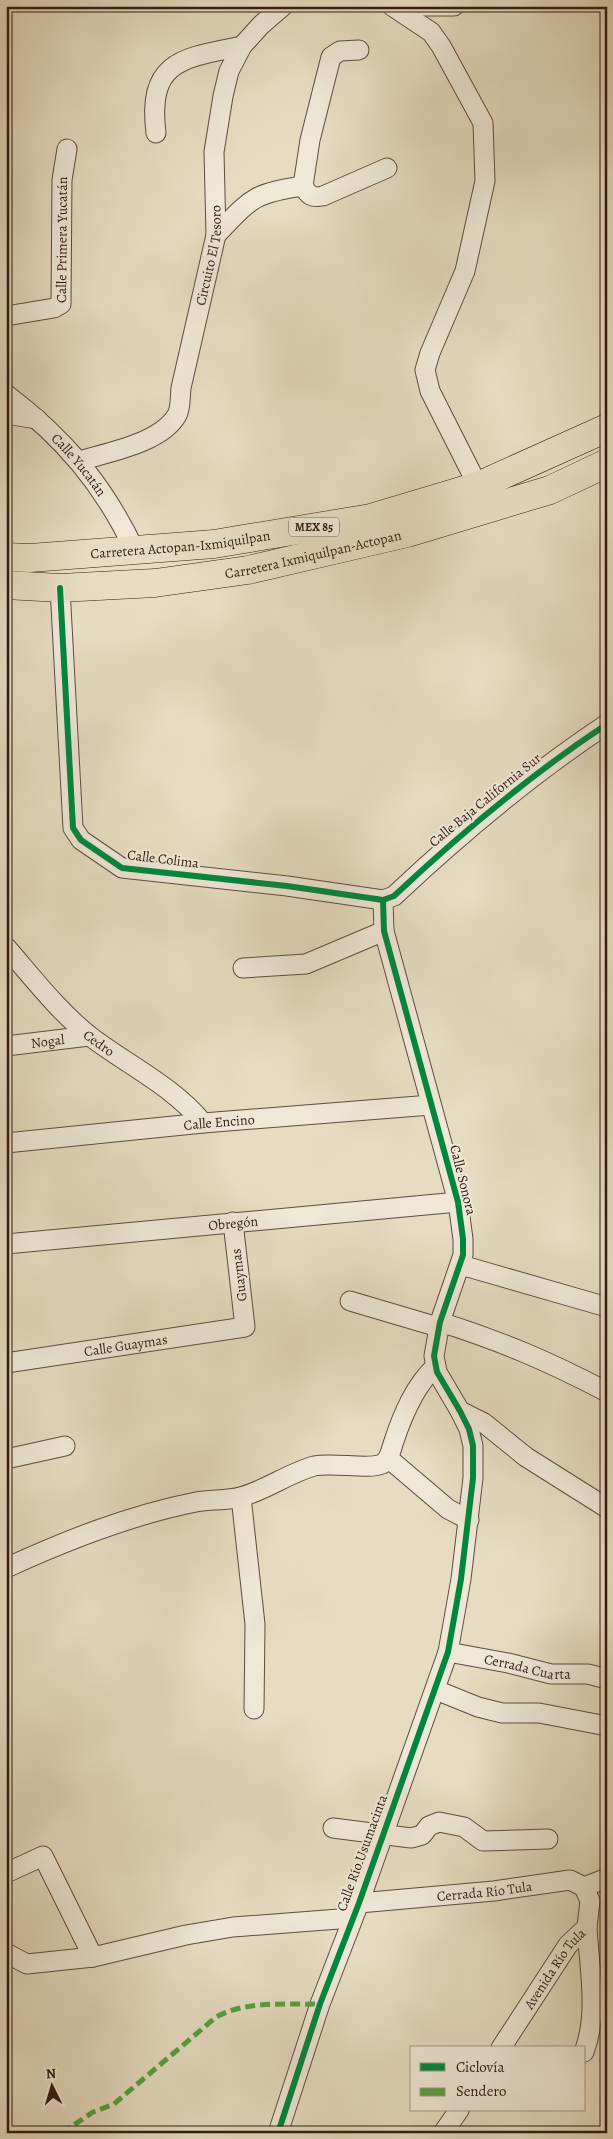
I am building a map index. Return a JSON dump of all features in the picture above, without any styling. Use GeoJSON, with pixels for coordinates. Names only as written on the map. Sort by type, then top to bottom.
{"type":"FeatureCollection","features":[{"type":"Feature","properties":{"kind":"main road","name":"Carretera Actopan-Ixmiquilpan"},"geometry":{"type":"LineString","coordinates":[[6,557],[136,551],[214,544],[371,518],[478,486],[607,428]]}},
{"type":"Feature","properties":{"kind":"main road","name":"Carretera Ixmiquilpan-Actopan"},"geometry":{"type":"LineString","coordinates":[[6,586],[60,588],[155,583],[258,568],[407,533],[531,496],[550,490],[607,463]]}},
{"type":"Feature","properties":{"kind":"street","name":"Circuito El Tesoro"},"geometry":{"type":"LineString","coordinates":[[79,461],[153,437],[167,427],[178,414],[181,388],[216,235],[213,182],[217,126],[229,70],[242,46],[261,25],[283,6]]}},
{"type":"Feature","properties":{"kind":"street"},"geometry":{"type":"LineString","coordinates":[[392,6],[431,32],[441,46],[483,123],[485,181],[465,271],[430,353],[425,370],[430,392],[478,486]]}},
{"type":"Feature","properties":{"kind":"street"},"geometry":{"type":"LineString","coordinates":[[421,6],[454,6]]}},
{"type":"Feature","properties":{"kind":"street"},"geometry":{"type":"LineString","coordinates":[[156,133],[153,109],[159,83],[171,67],[190,56],[242,46]]}},
{"type":"Feature","properties":{"kind":"street"},"geometry":{"type":"LineString","coordinates":[[359,50],[340,52],[331,57],[310,140],[303,186],[308,195],[315,198],[387,168]]}},
{"type":"Feature","properties":{"kind":"street","name":"Calle Primera Yucatán"},"geometry":{"type":"LineString","coordinates":[[6,316],[54,308],[61,304],[62,180],[67,149]]}},
{"type":"Feature","properties":{"kind":"street"},"geometry":{"type":"LineString","coordinates":[[216,235],[251,199],[272,190],[303,186]]}},
{"type":"Feature","properties":{"kind":"street","name":"Calle Yucatán"},"geometry":{"type":"LineString","coordinates":[[6,394],[41,420],[79,461],[122,523],[136,551]]}},
{"type":"Feature","properties":{"kind":"street"},"geometry":{"type":"LineString","coordinates":[[6,414],[41,420]]}},
{"type":"Feature","properties":{"kind":"street","name":"Calle Colima"},"geometry":{"type":"LineString","coordinates":[[60,588],[72,828],[81,840],[122,868],[287,886],[383,900]]}},
{"type":"Feature","properties":{"kind":"street","name":"Calle Baja California Sur"},"geometry":{"type":"LineString","coordinates":[[383,900],[394,896],[452,842],[560,755],[607,724]]}},
{"type":"Feature","properties":{"kind":"street","name":"Calle Sonora"},"geometry":{"type":"LineString","coordinates":[[383,900],[384,932],[458,1202],[463,1239],[461,1265],[439,1324],[434,1356],[437,1372],[460,1411],[473,1446],[473,1478],[461,1579]]}},
{"type":"Feature","properties":{"kind":"street"},"geometry":{"type":"LineString","coordinates":[[243,968],[306,964],[384,932]]}},
{"type":"Feature","properties":{"kind":"street","name":"Cedro"},"geometry":{"type":"LineString","coordinates":[[6,947],[50,997],[89,1036],[189,1106],[203,1123]]}},
{"type":"Feature","properties":{"kind":"street","name":"Nogal"},"geometry":{"type":"LineString","coordinates":[[6,1046],[89,1036]]}},
{"type":"Feature","properties":{"kind":"street","name":"Calle Encino"},"geometry":{"type":"LineString","coordinates":[[6,1143],[203,1123],[431,1105]]}},
{"type":"Feature","properties":{"kind":"street","name":"Obregón"},"geometry":{"type":"LineString","coordinates":[[6,1244],[458,1202]]}},
{"type":"Feature","properties":{"kind":"street","name":"Guaymas"},"geometry":{"type":"LineString","coordinates":[[233,1222],[245,1327]]}},
{"type":"Feature","properties":{"kind":"street"},"geometry":{"type":"LineString","coordinates":[[461,1265],[607,1307]]}},
{"type":"Feature","properties":{"kind":"street"},"geometry":{"type":"LineString","coordinates":[[350,1302],[504,1342],[562,1368],[607,1392]]}},
{"type":"Feature","properties":{"kind":"street","name":"Calle Guaymas"},"geometry":{"type":"LineString","coordinates":[[6,1363],[245,1327]]}},
{"type":"Feature","properties":{"kind":"street"},"geometry":{"type":"LineString","coordinates":[[6,1568],[107,1526],[196,1502],[241,1497],[295,1473],[316,1466],[338,1464],[374,1466],[386,1461],[400,1421],[424,1376],[436,1366]]}},
{"type":"Feature","properties":{"kind":"street"},"geometry":{"type":"LineString","coordinates":[[460,1411],[484,1423],[526,1457],[607,1508]]}},
{"type":"Feature","properties":{"kind":"street"},"geometry":{"type":"LineString","coordinates":[[6,1459],[64,1446]]}},
{"type":"Feature","properties":{"kind":"street"},"geometry":{"type":"LineString","coordinates":[[386,1461],[448,1509],[469,1520]]}},
{"type":"Feature","properties":{"kind":"street"},"geometry":{"type":"LineString","coordinates":[[241,1497],[256,1624],[254,1708]]}},
{"type":"Feature","properties":{"kind":"street","name":"Calle Río Usumacinta"},"geometry":{"type":"LineString","coordinates":[[278,2133],[320,2004],[436,1690],[448,1652],[461,1579]]}},
{"type":"Feature","properties":{"kind":"street","name":"Cerrada Cuarta"},"geometry":{"type":"LineString","coordinates":[[448,1652],[508,1663],[551,1674],[588,1674],[607,1679]]}},
{"type":"Feature","properties":{"kind":"street"},"geometry":{"type":"LineString","coordinates":[[436,1690],[478,1707],[502,1713],[539,1713],[607,1726]]}},
{"type":"Feature","properties":{"kind":"street"},"geometry":{"type":"LineString","coordinates":[[333,1828],[418,1837],[429,1826],[439,1822],[464,1827],[483,1841],[548,1839]]}},
{"type":"Feature","properties":{"kind":"street"},"geometry":{"type":"LineString","coordinates":[[6,1873],[43,1856],[92,1957]]}},
{"type":"Feature","properties":{"kind":"street"},"geometry":{"type":"LineString","coordinates":[[584,1887],[607,1878]]}},
{"type":"Feature","properties":{"kind":"street","name":"Cerrada Río Tula"},"geometry":{"type":"LineString","coordinates":[[6,1953],[28,1964],[92,1957],[186,1935],[233,1927],[570,1880],[584,1887]]}},
{"type":"Feature","properties":{"kind":"street","name":"Avenida Río Tula"},"geometry":{"type":"LineString","coordinates":[[502,2046],[568,1945],[587,1927],[590,1901],[584,1887]]}},
{"type":"Feature","properties":{"kind":"street"},"geometry":{"type":"LineString","coordinates":[[586,2047],[589,2040],[592,2017],[587,1927]]}},
{"type":"Feature","properties":{"kind":"street"},"geometry":{"type":"LineString","coordinates":[[443,2133],[458,2112]]}},
{"type":"Feature","properties":{"kind":"marked path"},"geometry":{"type":"LineString","coordinates":[[62,2133],[93,2112],[114,2104],[216,2017],[241,2008],[254,2006],[320,2004]]}},
{"type":"Feature","properties":{"kind":"cycle path"},"geometry":{"type":"LineString","coordinates":[[60,588],[73,828],[81,840],[122,868],[287,886],[383,900],[394,896],[471,827],[523,784],[607,724]]}},
{"type":"Feature","properties":{"kind":"cycle path"},"geometry":{"type":"LineString","coordinates":[[278,2133],[320,2004],[359,1903],[448,1652],[461,1579],[473,1478],[473,1446],[469,1429],[437,1372],[434,1356],[440,1322],[463,1255],[463,1239],[458,1202],[384,931],[383,900]]}}]}
